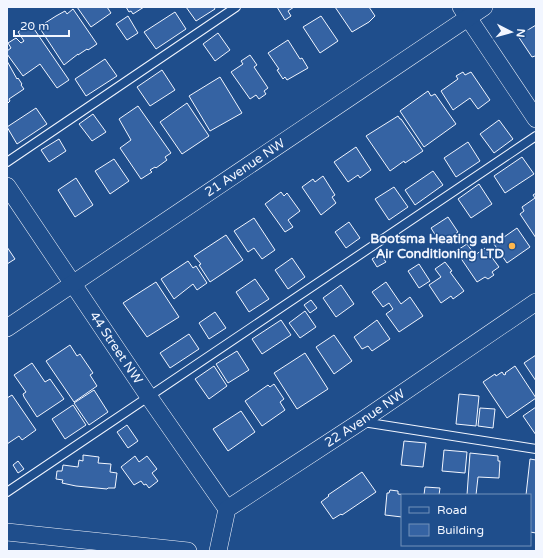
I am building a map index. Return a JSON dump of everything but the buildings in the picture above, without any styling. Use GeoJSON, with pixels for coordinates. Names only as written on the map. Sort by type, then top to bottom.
{"type":"FeatureCollection","features":[{"type":"Feature","properties":{"kind":"street","name":"21 Avenue NW"},"geometry":{"type":"LineString","coordinates":[[7,328],[465,12],[484,7]]}},
{"type":"Feature","properties":{"kind":"street"},"geometry":{"type":"LineString","coordinates":[[465,12],[536,120]]}},
{"type":"Feature","properties":{"kind":"street","name":"44 Street NW"},"geometry":{"type":"LineString","coordinates":[[7,186],[149,397],[227,509]]}},
{"type":"Feature","properties":{"kind":"street","name":"22 Avenue NW"},"geometry":{"type":"LineString","coordinates":[[227,509],[360,422],[536,302]]}},
{"type":"Feature","properties":{"kind":"street"},"geometry":{"type":"LineString","coordinates":[[218,551],[227,509]]}},
{"type":"Feature","properties":{"kind":"street"},"geometry":{"type":"LineString","coordinates":[[7,532],[188,551]]}},
{"type":"Feature","properties":{"kind":"lane"},"geometry":{"type":"LineString","coordinates":[[7,162],[236,7]]}},
{"type":"Feature","properties":{"kind":"lane"},"geometry":{"type":"LineString","coordinates":[[7,492],[536,136]]}},
{"type":"Feature","properties":{"kind":"lane"},"geometry":{"type":"LineString","coordinates":[[360,422],[536,449]]}},
{"type":"Feature","properties":{"kind":"place","name":"Bootsma Heating and Air Conditioning LTD"},"geometry":{"type":"Point","coordinates":[512,246]}}]}
